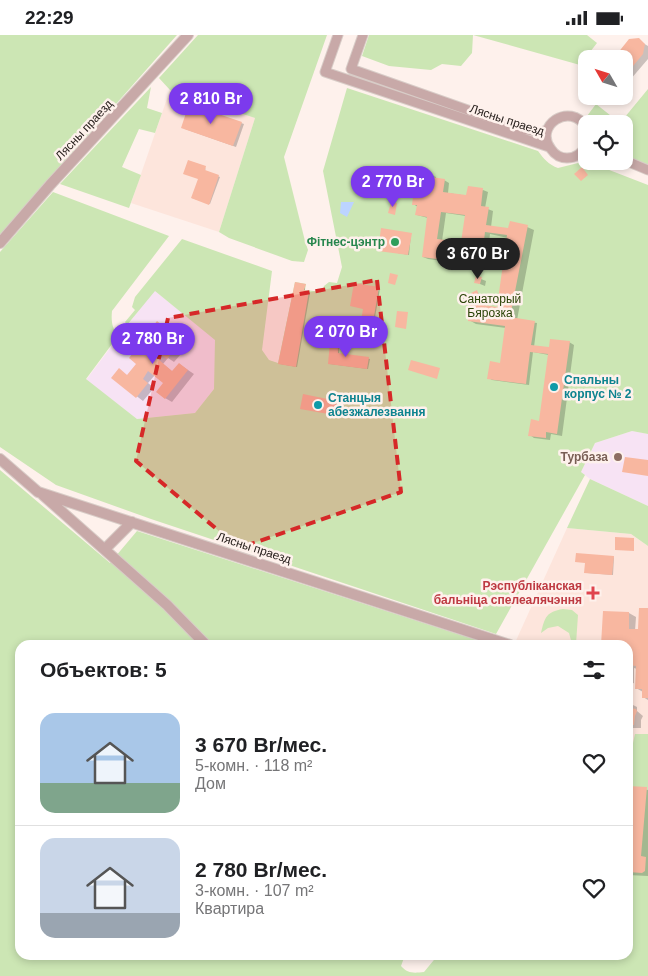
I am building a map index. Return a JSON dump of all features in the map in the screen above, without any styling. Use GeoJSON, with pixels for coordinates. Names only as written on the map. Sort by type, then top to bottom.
{"type":"FeatureCollection","features":[{"type":"Feature","properties":{"kind":"street","name":"Лясны праезд"},"geometry":{"type":"LineString","coordinates":[[0,243],[50,185],[188,35]]}},
{"type":"Feature","properties":{"kind":"street","name":"Лясны праезд"},"geometry":{"type":"LineString","coordinates":[[338,35],[325,72],[549,147]]}},
{"type":"Feature","properties":{"kind":"street","name":"Лясны праезд"},"geometry":{"type":"LineString","coordinates":[[363,35],[351,69],[522,129],[541,132],[547,130]]}},
{"type":"Feature","properties":{"kind":"street","name":"Лясны праезд"},"geometry":{"type":"LineString","coordinates":[[578,119],[568,115],[555,119],[547,130],[546,139],[549,147],[557,155],[569,158],[578,155]]}},
{"type":"Feature","properties":{"kind":"street"},"geometry":{"type":"LineString","coordinates":[[633,164],[648,170]]}},
{"type":"Feature","properties":{"kind":"street","name":"Лясны праезд"},"geometry":{"type":"LineString","coordinates":[[0,459],[38,491],[495,640]]}},
{"type":"Feature","properties":{"kind":"street"},"geometry":{"type":"LineString","coordinates":[[38,491],[167,605],[201,640]]}},
{"type":"Feature","properties":{"kind":"street"},"geometry":{"type":"LineString","coordinates":[[105,549],[132,522]]}},
{"type":"Feature","properties":{"kind":"highlighted area"},"geometry":{"type":"Polygon","coordinates":[[[377,280],[401,492],[239,548],[136,461],[168,318],[377,280]]]}},
{"type":"Feature","properties":{"kind":"shaded area"},"geometry":{"type":"Polygon","coordinates":[[[170,90],[255,118],[219,232],[131,203],[170,90]]]}},
{"type":"Feature","properties":{"kind":"shaded area"},"geometry":{"type":"Polygon","coordinates":[[[154,290],[216,340],[214,389],[195,413],[137,419],[86,380],[154,290]]]}},
{"type":"Feature","properties":{"kind":"shaded area","name":"Турбаза"},"geometry":{"type":"Polygon","coordinates":[[[632,431],[648,434],[648,506],[590,479],[581,472],[595,443],[632,431]]]}},
{"type":"Feature","properties":{"kind":"shaded area","name":"Рэспубліканская бальніца спелеалячэння"},"geometry":{"type":"Polygon","coordinates":[[[567,528],[631,534],[648,546],[648,745],[633,743],[633,640],[516,640],[567,528]]]}},
{"type":"Feature","properties":{"kind":"green space"},"geometry":{"type":"Polygon","coordinates":[[[0,35],[177,35],[0,235],[0,35]]]}},
{"type":"Feature","properties":{"kind":"green space"},"geometry":{"type":"Polygon","coordinates":[[[198,35],[327,35],[284,157],[308,250],[304,262],[292,261],[229,238],[219,232],[255,118],[170,90],[159,78],[198,35]]]}},
{"type":"Feature","properties":{"kind":"green space"},"geometry":{"type":"Polygon","coordinates":[[[369,35],[473,35],[472,53],[461,66],[442,64],[431,70],[389,66],[362,56],[369,35]]]}},
{"type":"Feature","properties":{"kind":"green space"},"geometry":{"type":"Polygon","coordinates":[[[473,35],[587,35],[597,43],[592,50],[578,50],[578,64],[473,35]]]}},
{"type":"Feature","properties":{"kind":"green space"},"geometry":{"type":"Polygon","coordinates":[[[151,87],[147,108],[162,113],[155,133],[139,129],[122,167],[141,175],[129,208],[60,184],[151,87]]]}},
{"type":"Feature","properties":{"kind":"green space","name":"Санаторый Бярозка"},"geometry":{"type":"Polygon","coordinates":[[[347,88],[538,151],[546,161],[558,168],[578,163],[578,170],[609,170],[648,185],[648,434],[632,431],[595,443],[581,472],[585,475],[496,634],[151,519],[56,485],[0,447],[0,252],[53,192],[169,236],[112,311],[112,324],[118,336],[86,379],[137,419],[195,413],[214,389],[215,340],[155,291],[127,325],[125,322],[135,310],[132,307],[135,297],[182,239],[272,271],[262,350],[269,360],[278,363],[295,282],[306,284],[305,290],[322,292],[324,286],[329,282],[337,283],[342,267],[323,171],[347,88]]]}},
{"type":"Feature","properties":{"kind":"green space"},"geometry":{"type":"Polygon","coordinates":[[[648,89],[648,169],[633,162],[633,115],[627,115],[648,89]]]}},
{"type":"Feature","properties":{"kind":"green space"},"geometry":{"type":"Polygon","coordinates":[[[597,105],[610,115],[588,115],[597,105]]]}},
{"type":"Feature","properties":{"kind":"green space"},"geometry":{"type":"Polygon","coordinates":[[[0,470],[110,563],[137,531],[476,640],[15,640],[15,960],[403,960],[401,966],[414,973],[424,972],[434,960],[633,960],[633,743],[635,734],[648,734],[648,976],[0,976],[0,470]]]}},
{"type":"Feature","properties":{"kind":"green space"},"geometry":{"type":"Polygon","coordinates":[[[590,479],[648,506],[648,546],[631,534],[567,528],[590,479]]]}},
{"type":"Feature","properties":{"kind":"green space"},"geometry":{"type":"Polygon","coordinates":[[[563,609],[572,610],[578,615],[576,640],[571,640],[569,633],[558,626],[548,628],[541,633],[547,616],[563,609]]]}},
{"type":"Feature","properties":{"kind":"water"},"geometry":{"type":"Polygon","coordinates":[[[341,202],[354,202],[347,217],[340,213],[341,202]]]}},
{"type":"Feature","properties":{"kind":"building"},"geometry":{"type":"Polygon","coordinates":[[[639,38],[645,44],[643,54],[633,66],[633,50],[620,50],[629,39],[639,38]]]}},
{"type":"Feature","properties":{"kind":"building"},"geometry":{"type":"Polygon","coordinates":[[[189,104],[242,122],[233,146],[181,128],[189,104]]]}},
{"type":"Feature","properties":{"kind":"building"},"geometry":{"type":"Polygon","coordinates":[[[188,160],[206,166],[205,170],[219,175],[209,205],[191,198],[198,179],[183,174],[188,160]]]}},
{"type":"Feature","properties":{"kind":"building"},"geometry":{"type":"Polygon","coordinates":[[[579,170],[584,170],[588,175],[581,181],[574,174],[579,170]]]}},
{"type":"Feature","properties":{"kind":"building"},"geometry":{"type":"Polygon","coordinates":[[[421,172],[432,173],[431,177],[445,179],[443,192],[466,195],[468,186],[483,188],[481,206],[489,207],[486,225],[508,228],[510,221],[528,225],[510,317],[535,321],[531,345],[549,347],[550,339],[570,341],[557,434],[546,432],[546,438],[528,436],[531,419],[539,421],[548,354],[530,352],[526,384],[487,379],[490,361],[500,363],[505,326],[468,321],[470,303],[497,307],[507,235],[485,232],[481,265],[422,257],[427,217],[415,215],[417,205],[412,205],[415,180],[420,181],[421,172]],[[441,212],[437,239],[461,242],[465,215],[441,212]]]}},
{"type":"Feature","properties":{"kind":"building"},"geometry":{"type":"Polygon","coordinates":[[[391,202],[397,203],[395,215],[388,213],[391,202]]]}},
{"type":"Feature","properties":{"kind":"building","name":"Фітнес-цэнтр"},"geometry":{"type":"Polygon","coordinates":[[[381,228],[412,233],[408,255],[378,251],[381,228]]]}},
{"type":"Feature","properties":{"kind":"building"},"geometry":{"type":"Polygon","coordinates":[[[390,273],[398,275],[395,285],[388,283],[390,273]]]}},
{"type":"Feature","properties":{"kind":"building"},"geometry":{"type":"Polygon","coordinates":[[[476,276],[482,277],[480,284],[474,283],[476,276]]]}},
{"type":"Feature","properties":{"kind":"building"},"geometry":{"type":"Polygon","coordinates":[[[295,282],[306,284],[304,290],[309,291],[296,367],[278,364],[295,282]]]}},
{"type":"Feature","properties":{"kind":"building"},"geometry":{"type":"Polygon","coordinates":[[[354,283],[379,287],[371,334],[346,330],[348,319],[361,321],[363,309],[350,306],[354,283]]]}},
{"type":"Feature","properties":{"kind":"building"},"geometry":{"type":"Polygon","coordinates":[[[477,290],[479,296],[474,298],[471,293],[477,290]]]}},
{"type":"Feature","properties":{"kind":"building"},"geometry":{"type":"Polygon","coordinates":[[[397,311],[408,312],[406,329],[395,327],[397,311]]]}},
{"type":"Feature","properties":{"kind":"building"},"geometry":{"type":"Polygon","coordinates":[[[157,321],[182,341],[167,359],[161,355],[158,359],[172,371],[179,363],[188,370],[165,399],[156,392],[163,383],[148,371],[143,379],[148,383],[136,398],[111,378],[119,368],[127,375],[136,364],[129,358],[140,344],[147,350],[158,337],[149,331],[157,321]]]}},
{"type":"Feature","properties":{"kind":"building"},"geometry":{"type":"Polygon","coordinates":[[[330,342],[339,343],[338,353],[369,357],[367,369],[328,364],[330,342]]]}},
{"type":"Feature","properties":{"kind":"building"},"geometry":{"type":"Polygon","coordinates":[[[411,360],[440,368],[437,379],[408,370],[411,360]]]}},
{"type":"Feature","properties":{"kind":"building","name":"Станцыя абезжалезвання"},"geometry":{"type":"Polygon","coordinates":[[[303,394],[337,401],[334,415],[300,409],[303,394]]]}},
{"type":"Feature","properties":{"kind":"building"},"geometry":{"type":"Polygon","coordinates":[[[625,457],[648,460],[648,476],[622,472],[625,457]]]}},
{"type":"Feature","properties":{"kind":"building"},"geometry":{"type":"Polygon","coordinates":[[[615,537],[634,538],[634,551],[615,550],[615,537]]]}},
{"type":"Feature","properties":{"kind":"building"},"geometry":{"type":"Polygon","coordinates":[[[576,553],[614,556],[612,575],[584,573],[585,563],[575,562],[576,553]]]}},
{"type":"Feature","properties":{"kind":"building","name":"Рэспубліканская бальніца спелеалячэння"},"geometry":{"type":"Polygon","coordinates":[[[639,608],[648,608],[648,698],[642,698],[642,689],[635,689],[636,666],[633,666],[633,640],[601,640],[603,611],[629,612],[629,629],[638,629],[639,608]]]}},
{"type":"Feature","properties":{"kind":"building"},"geometry":{"type":"Polygon","coordinates":[[[633,708],[637,711],[633,725],[633,708]]]}},
{"type":"Feature","properties":{"kind":"building"},"geometry":{"type":"Polygon","coordinates":[[[633,786],[647,787],[641,856],[646,857],[645,871],[642,873],[633,872],[633,786]]]}},
{"type":"Feature","properties":{"kind":"place","name":"Фітнес-цэнтр"},"geometry":{"type":"Point","coordinates":[395,242]}},
{"type":"Feature","properties":{"kind":"place","name":"Спальны корпус № 2"},"geometry":{"type":"Point","coordinates":[554,387]}},
{"type":"Feature","properties":{"kind":"place","name":"Станцыя абезжалезвання"},"geometry":{"type":"Point","coordinates":[318,405]}},
{"type":"Feature","properties":{"kind":"place","name":"Турбаза"},"geometry":{"type":"Point","coordinates":[618,457]}},
{"type":"Feature","properties":{"kind":"place","name":"Рэспубліканская бальніца спелеалячэння"},"geometry":{"type":"Point","coordinates":[593,593]}}]}
